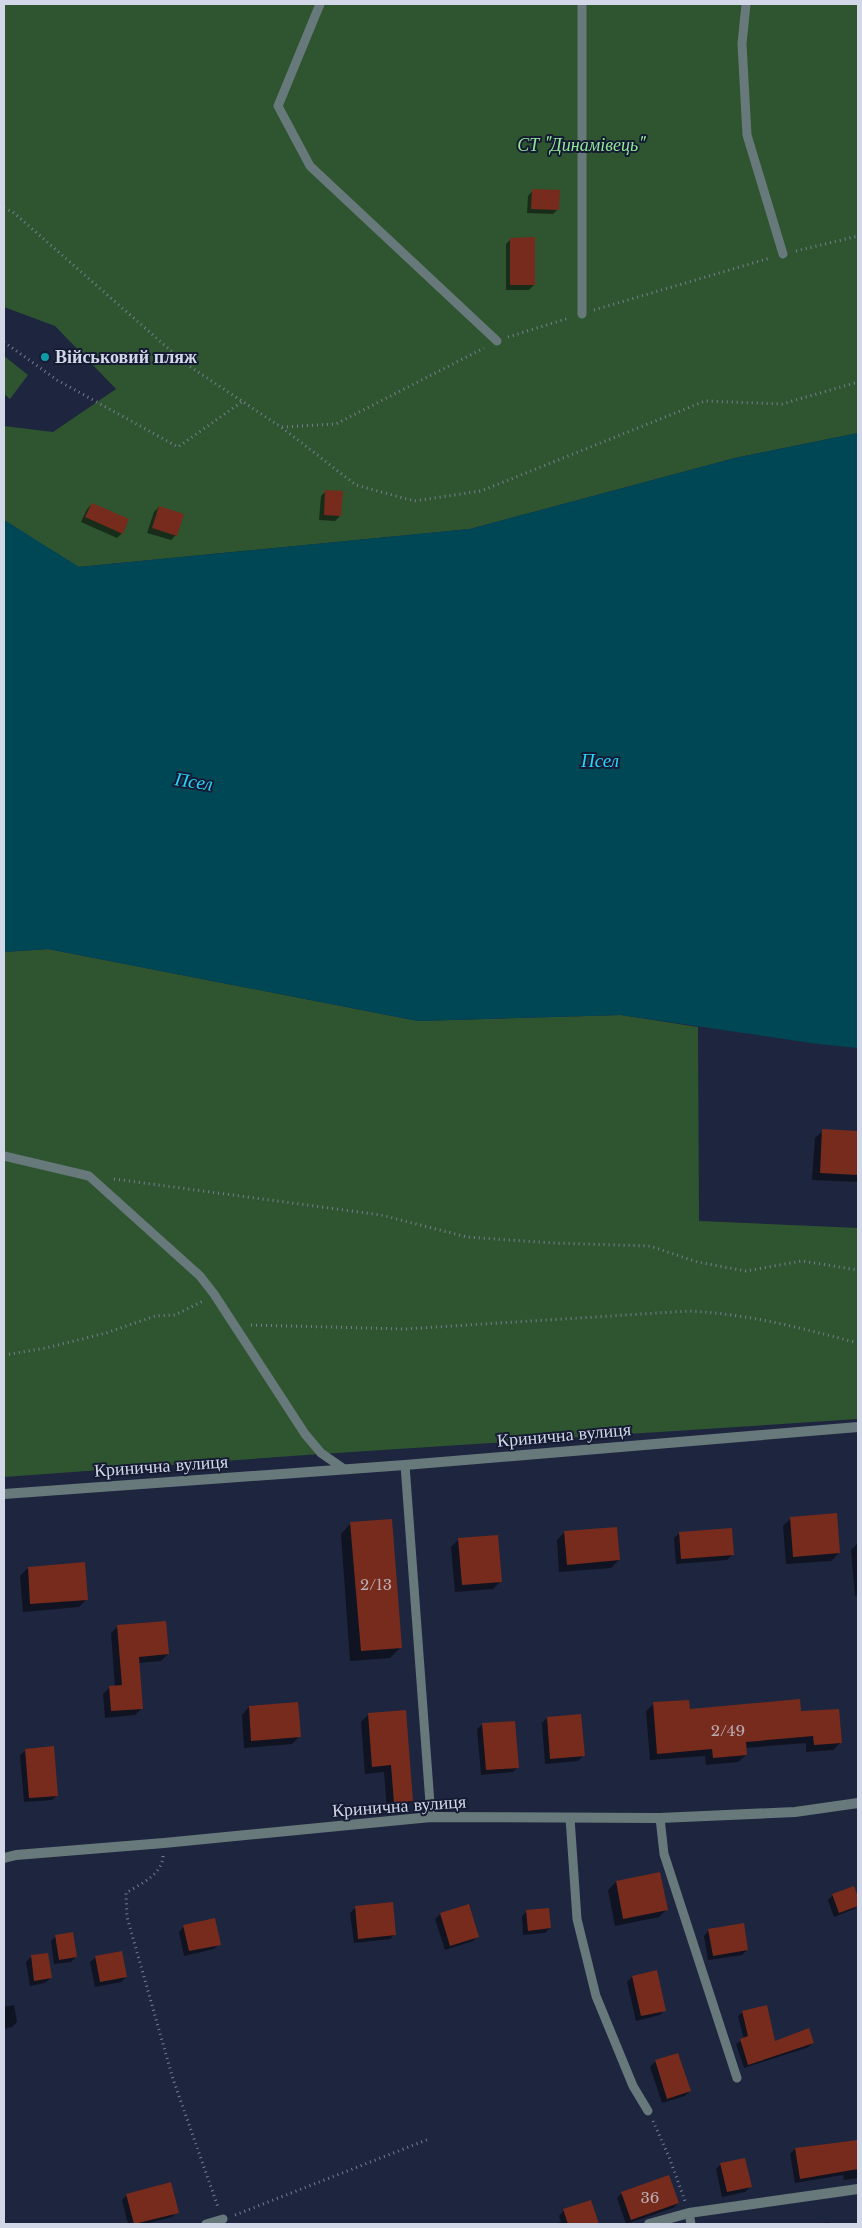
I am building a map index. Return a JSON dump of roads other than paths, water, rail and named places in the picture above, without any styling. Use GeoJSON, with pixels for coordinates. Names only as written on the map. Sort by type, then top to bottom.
{"type":"FeatureCollection","features":[{"type":"Feature","properties":{"kind":"street","name":"Кринична вулиця"},"geometry":{"type":"LineString","coordinates":[[4,1494],[344,1470],[858,1427]]}},
{"type":"Feature","properties":{"kind":"street","name":"Кринична вулиця"},"geometry":{"type":"LineString","coordinates":[[4,1858],[16,1855],[164,1843],[431,1817],[660,1818],[795,1812],[858,1804]]}},
{"type":"Feature","properties":{"kind":"street"},"geometry":{"type":"LineString","coordinates":[[649,2224],[689,2213],[858,2189]]}},
{"type":"Feature","properties":{"kind":"lane"},"geometry":{"type":"LineString","coordinates":[[320,4],[278,106],[310,166],[497,341]]}},
{"type":"Feature","properties":{"kind":"lane"},"geometry":{"type":"LineString","coordinates":[[582,4],[582,314]]}},
{"type":"Feature","properties":{"kind":"lane"},"geometry":{"type":"LineString","coordinates":[[746,4],[742,44],[747,135],[783,254]]}},
{"type":"Feature","properties":{"kind":"lane"},"geometry":{"type":"LineString","coordinates":[[4,1156],[89,1176],[200,1276],[214,1294],[231,1323],[305,1434],[321,1454],[344,1470]]}},
{"type":"Feature","properties":{"kind":"lane"},"geometry":{"type":"LineString","coordinates":[[405,1465],[431,1817]]}},
{"type":"Feature","properties":{"kind":"lane"},"geometry":{"type":"LineString","coordinates":[[570,1818],[577,1919],[596,1996],[633,2086],[648,2112]]}},
{"type":"Feature","properties":{"kind":"lane"},"geometry":{"type":"LineString","coordinates":[[660,1818],[664,1854],[737,2078]]}},
{"type":"Feature","properties":{"kind":"lane"},"geometry":{"type":"LineString","coordinates":[[689,2213],[692,2224]]}},
{"type":"Feature","properties":{"kind":"lane"},"geometry":{"type":"LineString","coordinates":[[206,2224],[223,2219]]}},
{"type":"Feature","properties":{"kind":"water","name":"Псел"},"geometry":{"type":"Polygon","coordinates":[[[858,433],[858,1048],[818,1044],[621,1015],[418,1021],[48,949],[4,952],[4,520],[79,567],[470,529],[735,458],[858,433]]]}},
{"type":"Feature","properties":{"kind":"place","name":"Військовий пляж"},"geometry":{"type":"Point","coordinates":[45,357]}},
{"type":"Feature","properties":{"kind":"park label","name":"СТ \"Динамівець\""},"geometry":{"type":"Point","coordinates":[581,145]}}]}
